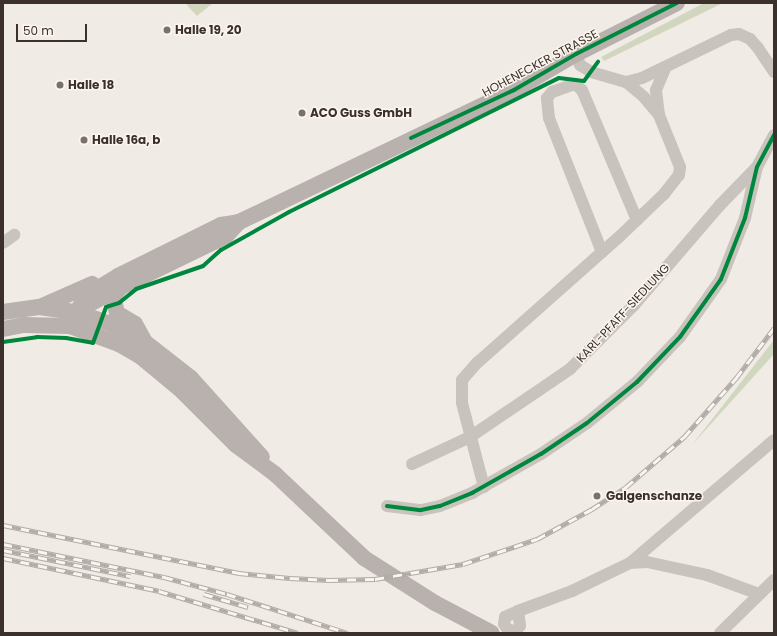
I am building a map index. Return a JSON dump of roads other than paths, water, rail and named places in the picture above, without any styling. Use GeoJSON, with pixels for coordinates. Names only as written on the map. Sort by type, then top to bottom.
{"type":"FeatureCollection","features":[{"type":"Feature","properties":{"kind":"main road","name":"HOHENECKER STRASSE"},"geometry":{"type":"LineString","coordinates":[[73,319],[89,291],[119,281],[221,225],[239,222],[514,90],[576,54],[677,3]]}},
{"type":"Feature","properties":{"kind":"main road","name":"HOHENECKER STRASSE"},"geometry":{"type":"LineString","coordinates":[[39,307],[119,281]]}},
{"type":"Feature","properties":{"kind":"main road"},"geometry":{"type":"LineString","coordinates":[[119,281],[113,297],[117,313],[135,324],[145,342]]}},
{"type":"Feature","properties":{"kind":"main road"},"geometry":{"type":"LineString","coordinates":[[3,312],[39,307],[73,319],[140,356],[182,390],[236,446],[275,474]]}},
{"type":"Feature","properties":{"kind":"main road"},"geometry":{"type":"LineString","coordinates":[[3,329],[73,319],[113,325],[145,342],[191,378],[242,434],[275,474],[364,558],[435,603],[492,633]]}},
{"type":"Feature","properties":{"kind":"street"},"geometry":{"type":"LineString","coordinates":[[626,82],[642,78],[666,68],[731,36],[739,34],[754,44],[774,72]]}},
{"type":"Feature","properties":{"kind":"street"},"geometry":{"type":"LineString","coordinates":[[576,54],[580,64],[591,72],[626,82],[644,97],[659,115]]}},
{"type":"Feature","properties":{"kind":"street"},"geometry":{"type":"LineString","coordinates":[[484,486],[470,437],[460,392],[462,380],[477,363],[637,220],[679,175],[680,167],[659,115],[656,90],[666,68]]}},
{"type":"Feature","properties":{"kind":"street"},"geometry":{"type":"LineString","coordinates":[[602,252],[549,118],[547,98],[552,92],[575,84],[582,90],[637,220]]}},
{"type":"Feature","properties":{"kind":"street","name":"KARL-PFAFF-SIEDLUNG"},"geometry":{"type":"LineString","coordinates":[[387,506],[421,510],[440,506],[484,486],[541,454],[587,424],[637,382],[680,337],[706,303],[732,257],[745,218],[757,167],[774,134]]}},
{"type":"Feature","properties":{"kind":"street","name":"KARL-PFAFF-SIEDLUNG"},"geometry":{"type":"LineString","coordinates":[[412,464],[470,437],[570,369],[634,305],[720,204],[757,167]]}},
{"type":"Feature","properties":{"kind":"street"},"geometry":{"type":"LineString","coordinates":[[3,243],[14,235]]}},
{"type":"Feature","properties":{"kind":"street"},"geometry":{"type":"LineString","coordinates":[[518,611],[572,591],[630,563],[774,440]]}},
{"type":"Feature","properties":{"kind":"street"},"geometry":{"type":"LineString","coordinates":[[630,563],[647,562],[685,569],[736,584],[759,594]]}},
{"type":"Feature","properties":{"kind":"street"},"geometry":{"type":"LineString","coordinates":[[720,633],[774,580]]}},
{"type":"Feature","properties":{"kind":"railway"},"geometry":{"type":"LineString","coordinates":[[3,525],[239,573],[290,578],[329,580],[375,579],[463,564],[537,539],[592,509],[626,487],[684,437],[736,378],[774,328]]}},
{"type":"Feature","properties":{"kind":"railway"},"geometry":{"type":"LineString","coordinates":[[3,544],[164,577],[227,594],[348,633]]}},
{"type":"Feature","properties":{"kind":"railway"},"geometry":{"type":"LineString","coordinates":[[3,550],[130,576]]}},
{"type":"Feature","properties":{"kind":"railway"},"geometry":{"type":"LineString","coordinates":[[3,558],[159,591],[298,633]]}},
{"type":"Feature","properties":{"kind":"railway"},"geometry":{"type":"LineString","coordinates":[[204,594],[248,607]]}},
{"type":"Feature","properties":{"kind":"place","name":"Halle 19, 20"},"geometry":{"type":"Point","coordinates":[167,30]}},
{"type":"Feature","properties":{"kind":"place","name":"Halle 18"},"geometry":{"type":"Point","coordinates":[60,85]}},
{"type":"Feature","properties":{"kind":"place","name":"ACO Guss GmbH"},"geometry":{"type":"Point","coordinates":[302,113]}},
{"type":"Feature","properties":{"kind":"place","name":"Halle 16a, b"},"geometry":{"type":"Point","coordinates":[84,140]}},
{"type":"Feature","properties":{"kind":"place","name":"Galgenschanze"},"geometry":{"type":"Point","coordinates":[597,496]}}]}
